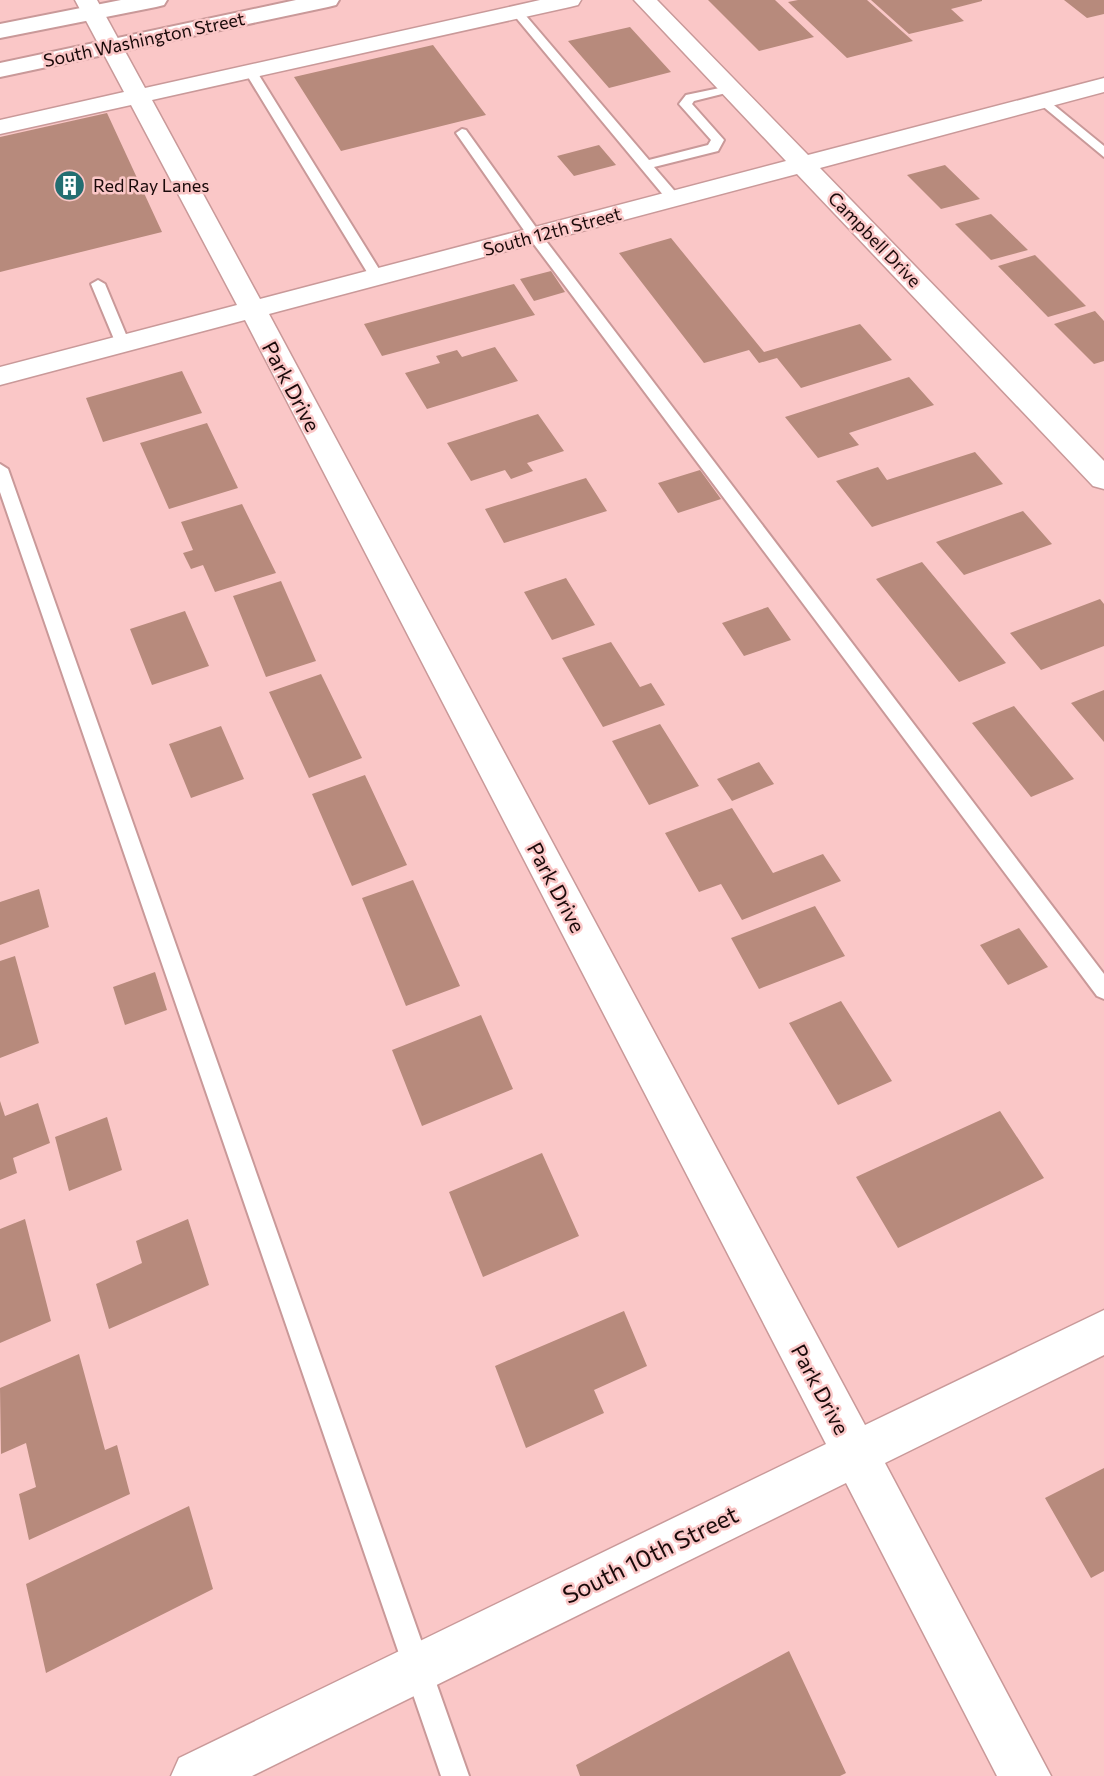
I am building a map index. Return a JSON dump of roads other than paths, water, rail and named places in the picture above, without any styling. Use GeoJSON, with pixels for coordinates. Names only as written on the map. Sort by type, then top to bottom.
{"type":"FeatureCollection","features":[{"type":"Feature","properties":{"kind":"main road","name":"South Washington Street"},"geometry":{"type":"LineString","coordinates":[[0,32],[89,7],[156,0]]}},
{"type":"Feature","properties":{"kind":"main road","name":"South Washington Street"},"geometry":{"type":"LineString","coordinates":[[0,70],[328,0]]}},
{"type":"Feature","properties":{"kind":"street"},"geometry":{"type":"LineString","coordinates":[[0,127],[570,0]]}},
{"type":"Feature","properties":{"kind":"street","name":"Campbell Drive"},"geometry":{"type":"LineString","coordinates":[[645,0],[1104,479]]}},
{"type":"Feature","properties":{"kind":"street","name":"Park Drive"},"geometry":{"type":"LineString","coordinates":[[89,7],[253,310],[1025,1776]]}},
{"type":"Feature","properties":{"kind":"street","name":"South 12th Street"},"geometry":{"type":"LineString","coordinates":[[0,376],[1104,85]]}},
{"type":"Feature","properties":{"kind":"street","name":"South 10th Street"},"geometry":{"type":"LineString","coordinates":[[197,1776],[1104,1332]]}},
{"type":"Feature","properties":{"kind":"lane"},"geometry":{"type":"LineString","coordinates":[[517,12],[674,199]]}},
{"type":"Feature","properties":{"kind":"lane"},"geometry":{"type":"LineString","coordinates":[[251,72],[377,277]]}},
{"type":"Feature","properties":{"kind":"lane"},"geometry":{"type":"LineString","coordinates":[[646,165],[713,148],[718,141],[685,104],[690,98],[730,88]]}},
{"type":"Feature","properties":{"kind":"lane"},"geometry":{"type":"LineString","coordinates":[[1044,101],[1104,153]]}},
{"type":"Feature","properties":{"kind":"lane"},"geometry":{"type":"LineString","coordinates":[[462,133],[535,236],[1104,990]]}},
{"type":"Feature","properties":{"kind":"lane"},"geometry":{"type":"LineString","coordinates":[[98,284],[123,344]]}},
{"type":"Feature","properties":{"kind":"lane"},"geometry":{"type":"LineString","coordinates":[[0,469],[455,1776]]}},
{"type":"Feature","properties":{"kind":"place","name":"Red Ray Lanes"},"geometry":{"type":"Point","coordinates":[70,185]}}]}
